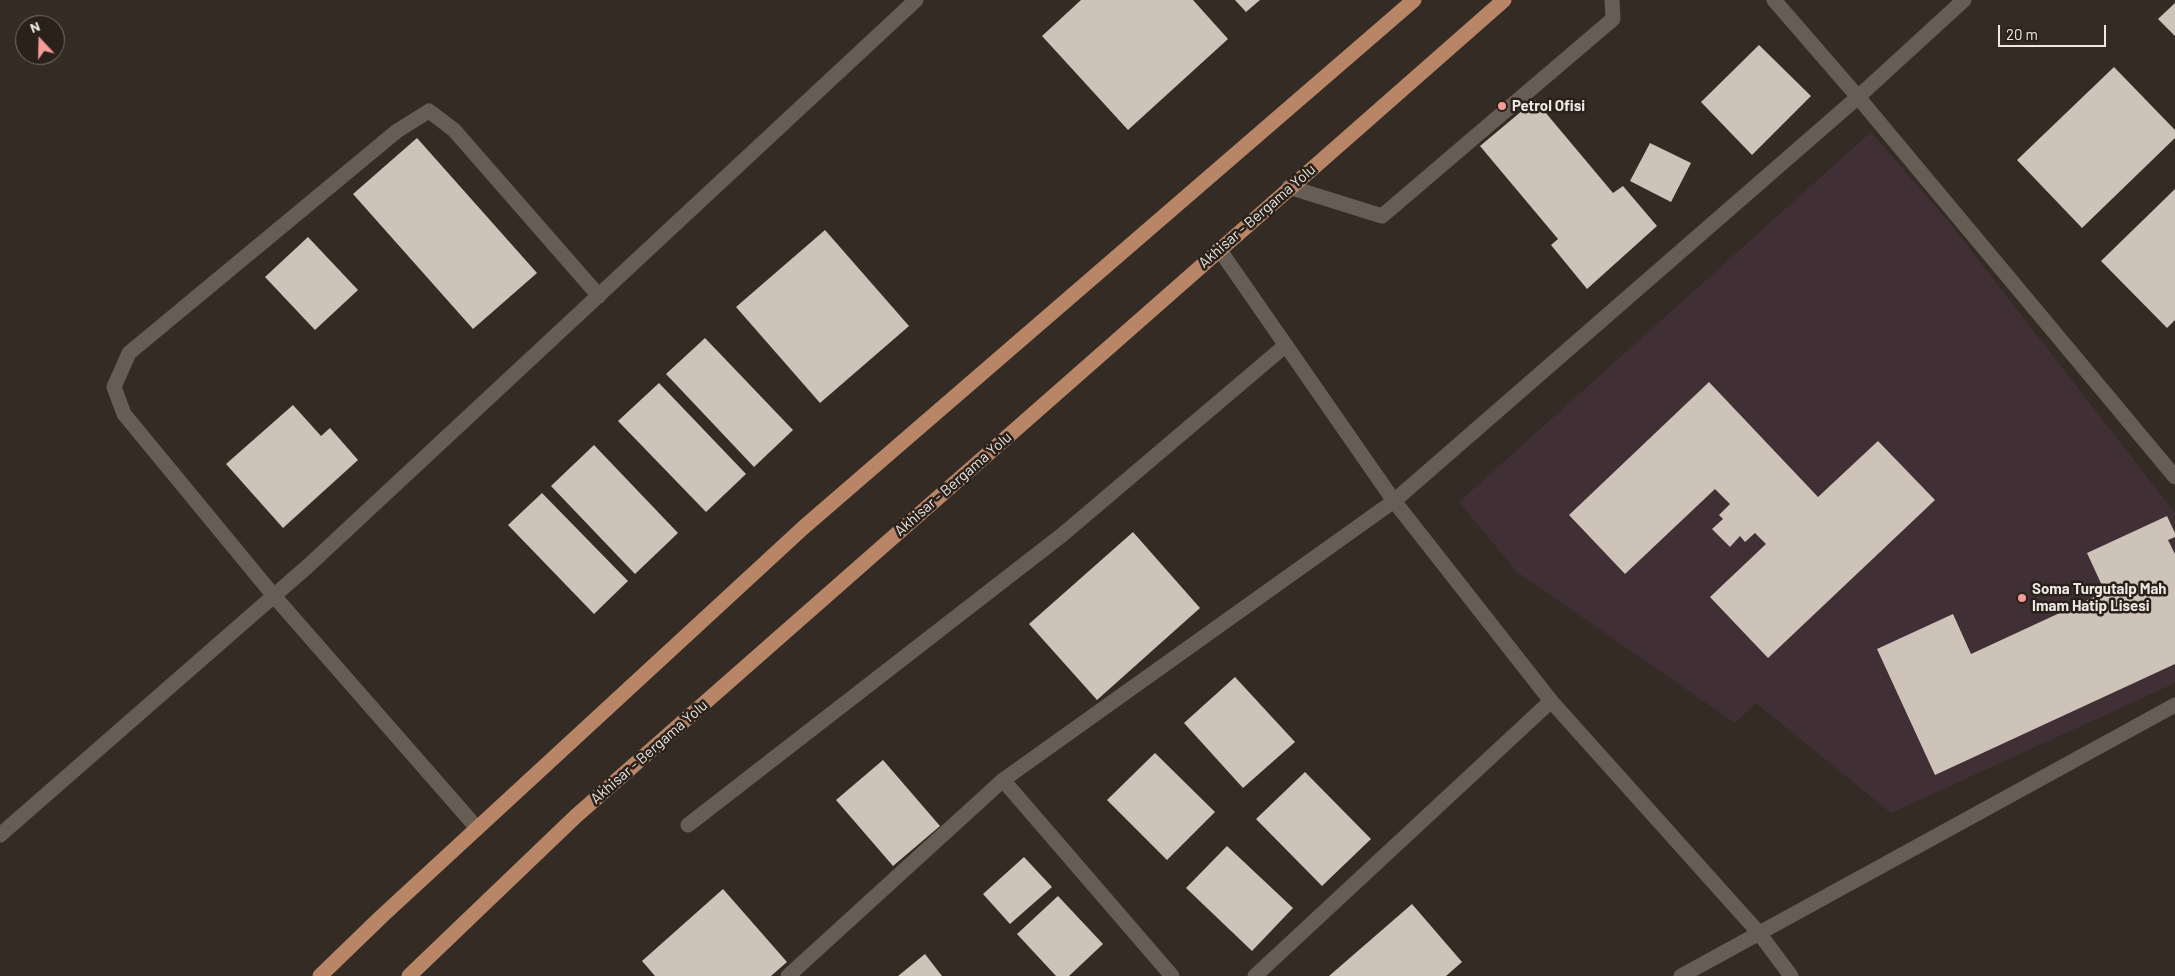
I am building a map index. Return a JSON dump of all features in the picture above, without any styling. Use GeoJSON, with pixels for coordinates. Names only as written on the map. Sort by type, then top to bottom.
{"type":"FeatureCollection","features":[{"type":"Feature","properties":{"kind":"main road","name":"Akhisar - Bergama Yolu"},"geometry":{"type":"LineString","coordinates":[[409,976],[576,816],[1289,187],[1504,0]]}},
{"type":"Feature","properties":{"kind":"main road"},"geometry":{"type":"LineString","coordinates":[[320,976],[804,527],[1409,2]]}},
{"type":"Feature","properties":{"kind":"street"},"geometry":{"type":"LineString","coordinates":[[0,835],[274,596],[916,0]]}},
{"type":"Feature","properties":{"kind":"street"},"geometry":{"type":"LineString","coordinates":[[1289,187],[1382,216],[1614,19],[1612,0]]}},
{"type":"Feature","properties":{"kind":"street"},"geometry":{"type":"LineString","coordinates":[[1774,0],[1858,97],[2175,477]]}},
{"type":"Feature","properties":{"kind":"street"},"geometry":{"type":"LineString","coordinates":[[788,976],[1003,780],[1394,501],[1858,97],[1964,0]]}},
{"type":"Feature","properties":{"kind":"street"},"geometry":{"type":"LineString","coordinates":[[478,828],[274,596],[124,414],[114,387],[129,353],[397,131],[429,111],[454,130],[598,296]]}},
{"type":"Feature","properties":{"kind":"street"},"geometry":{"type":"LineString","coordinates":[[1219,249],[1394,501],[1551,701],[1759,933],[1791,976]]}},
{"type":"Feature","properties":{"kind":"street"},"geometry":{"type":"LineString","coordinates":[[688,825],[1062,535],[1286,345]]}},
{"type":"Feature","properties":{"kind":"street"},"geometry":{"type":"LineString","coordinates":[[1255,976],[1551,701]]}},
{"type":"Feature","properties":{"kind":"street"},"geometry":{"type":"LineString","coordinates":[[1681,976],[2175,705]]}},
{"type":"Feature","properties":{"kind":"street"},"geometry":{"type":"LineString","coordinates":[[1003,780],[1172,976]]}},
{"type":"Feature","properties":{"kind":"shaded area"},"geometry":{"type":"Polygon","coordinates":[[[1871,132],[1949,222],[2175,513],[2175,683],[1891,813],[1756,703],[1735,723],[1517,572],[1459,502],[1871,132]]]}},
{"type":"Feature","properties":{"kind":"building"},"geometry":{"type":"Polygon","coordinates":[[[1081,0],[1193,0],[1228,39],[1128,130],[1042,36],[1081,0]]]}},
{"type":"Feature","properties":{"kind":"building"},"geometry":{"type":"Polygon","coordinates":[[[1235,0],[1260,0],[1246,12],[1235,0]]]}},
{"type":"Feature","properties":{"kind":"building"},"geometry":{"type":"Polygon","coordinates":[[[2175,3],[2175,36],[2158,19],[2175,3]]]}},
{"type":"Feature","properties":{"kind":"building"},"geometry":{"type":"Polygon","coordinates":[[[1759,45],[1811,96],[1752,155],[1701,102],[1759,45]]]}},
{"type":"Feature","properties":{"kind":"building"},"geometry":{"type":"Polygon","coordinates":[[[2114,67],[2175,130],[2175,138],[2082,228],[2017,160],[2114,67]]]}},
{"type":"Feature","properties":{"kind":"building"},"geometry":{"type":"Polygon","coordinates":[[[1535,100],[1613,193],[1623,186],[1657,226],[1587,289],[1551,245],[1558,239],[1480,146],[1535,100]]]}},
{"type":"Feature","properties":{"kind":"building"},"geometry":{"type":"Polygon","coordinates":[[[417,138],[537,273],[473,329],[353,194],[417,138]]]}},
{"type":"Feature","properties":{"kind":"building"},"geometry":{"type":"Polygon","coordinates":[[[1650,143],[1691,163],[1671,202],[1630,181],[1650,143]]]}},
{"type":"Feature","properties":{"kind":"building"},"geometry":{"type":"Polygon","coordinates":[[[2175,189],[2175,320],[2167,328],[2101,261],[2175,189]]]}},
{"type":"Feature","properties":{"kind":"building"},"geometry":{"type":"Polygon","coordinates":[[[825,230],[909,326],[820,403],[736,307],[825,230]]]}},
{"type":"Feature","properties":{"kind":"building"},"geometry":{"type":"Polygon","coordinates":[[[308,237],[358,290],[315,330],[265,277],[308,237]]]}},
{"type":"Feature","properties":{"kind":"building"},"geometry":{"type":"Polygon","coordinates":[[[705,338],[793,430],[754,467],[666,374],[705,338]]]}},
{"type":"Feature","properties":{"kind":"building"},"geometry":{"type":"Polygon","coordinates":[[[1709,382],[1818,497],[1878,441],[1935,500],[1768,658],[1710,597],[1766,544],[1755,533],[1745,542],[1740,536],[1730,547],[1712,529],[1723,519],[1719,515],[1730,504],[1715,489],[1625,574],[1569,515],[1709,382]]]}},
{"type":"Feature","properties":{"kind":"building"},"geometry":{"type":"Polygon","coordinates":[[[659,383],[746,474],[706,512],[618,421],[659,383]]]}},
{"type":"Feature","properties":{"kind":"building"},"geometry":{"type":"Polygon","coordinates":[[[293,405],[321,436],[330,428],[358,460],[283,528],[226,464],[293,405]]]}},
{"type":"Feature","properties":{"kind":"building"},"geometry":{"type":"Polygon","coordinates":[[[594,445],[678,533],[635,574],[551,486],[594,445]]]}},
{"type":"Feature","properties":{"kind":"building"},"geometry":{"type":"Polygon","coordinates":[[[542,493],[628,581],[594,614],[508,525],[542,493]]]}},
{"type":"Feature","properties":{"kind":"building"},"geometry":{"type":"Polygon","coordinates":[[[2167,516],[2175,533],[2175,537],[2168,540],[2175,554],[2175,664],[1935,775],[1877,649],[1953,614],[1971,654],[2105,592],[2087,553],[2167,516]]]}},
{"type":"Feature","properties":{"kind":"building"},"geometry":{"type":"Polygon","coordinates":[[[1133,532],[1200,608],[1097,700],[1029,624],[1133,532]]]}},
{"type":"Feature","properties":{"kind":"building"},"geometry":{"type":"Polygon","coordinates":[[[1235,677],[1295,742],[1243,788],[1184,723],[1235,677]]]}},
{"type":"Feature","properties":{"kind":"building"},"geometry":{"type":"Polygon","coordinates":[[[1155,753],[1215,812],[1167,860],[1107,800],[1155,753]]]}},
{"type":"Feature","properties":{"kind":"building"},"geometry":{"type":"Polygon","coordinates":[[[883,760],[940,826],[893,866],[836,800],[883,760]]]}},
{"type":"Feature","properties":{"kind":"building"},"geometry":{"type":"Polygon","coordinates":[[[1305,772],[1371,839],[1322,886],[1256,819],[1305,772]]]}},
{"type":"Feature","properties":{"kind":"building"},"geometry":{"type":"Polygon","coordinates":[[[1227,846],[1293,908],[1252,951],[1186,888],[1227,846]]]}},
{"type":"Feature","properties":{"kind":"building"},"geometry":{"type":"Polygon","coordinates":[[[1024,857],[1052,887],[1010,924],[983,894],[1024,857]]]}},
{"type":"Feature","properties":{"kind":"building"},"geometry":{"type":"Polygon","coordinates":[[[723,889],[787,962],[771,976],[655,976],[642,961],[723,889]]]}},
{"type":"Feature","properties":{"kind":"building"},"geometry":{"type":"Polygon","coordinates":[[[1058,896],[1103,944],[1069,976],[1056,976],[1017,934],[1058,896]]]}},
{"type":"Feature","properties":{"kind":"building"},"geometry":{"type":"Polygon","coordinates":[[[1412,904],[1462,962],[1446,976],[1329,976],[1412,904]]]}},
{"type":"Feature","properties":{"kind":"building"},"geometry":{"type":"Polygon","coordinates":[[[925,954],[942,976],[898,976],[925,954]]]}},
{"type":"Feature","properties":{"kind":"place","name":"Petrol Ofisi"},"geometry":{"type":"Point","coordinates":[1502,106]}},
{"type":"Feature","properties":{"kind":"place","name":"Soma Turgutalp Mah Imam Hatip Lisesi"},"geometry":{"type":"Point","coordinates":[2022,598]}}]}
